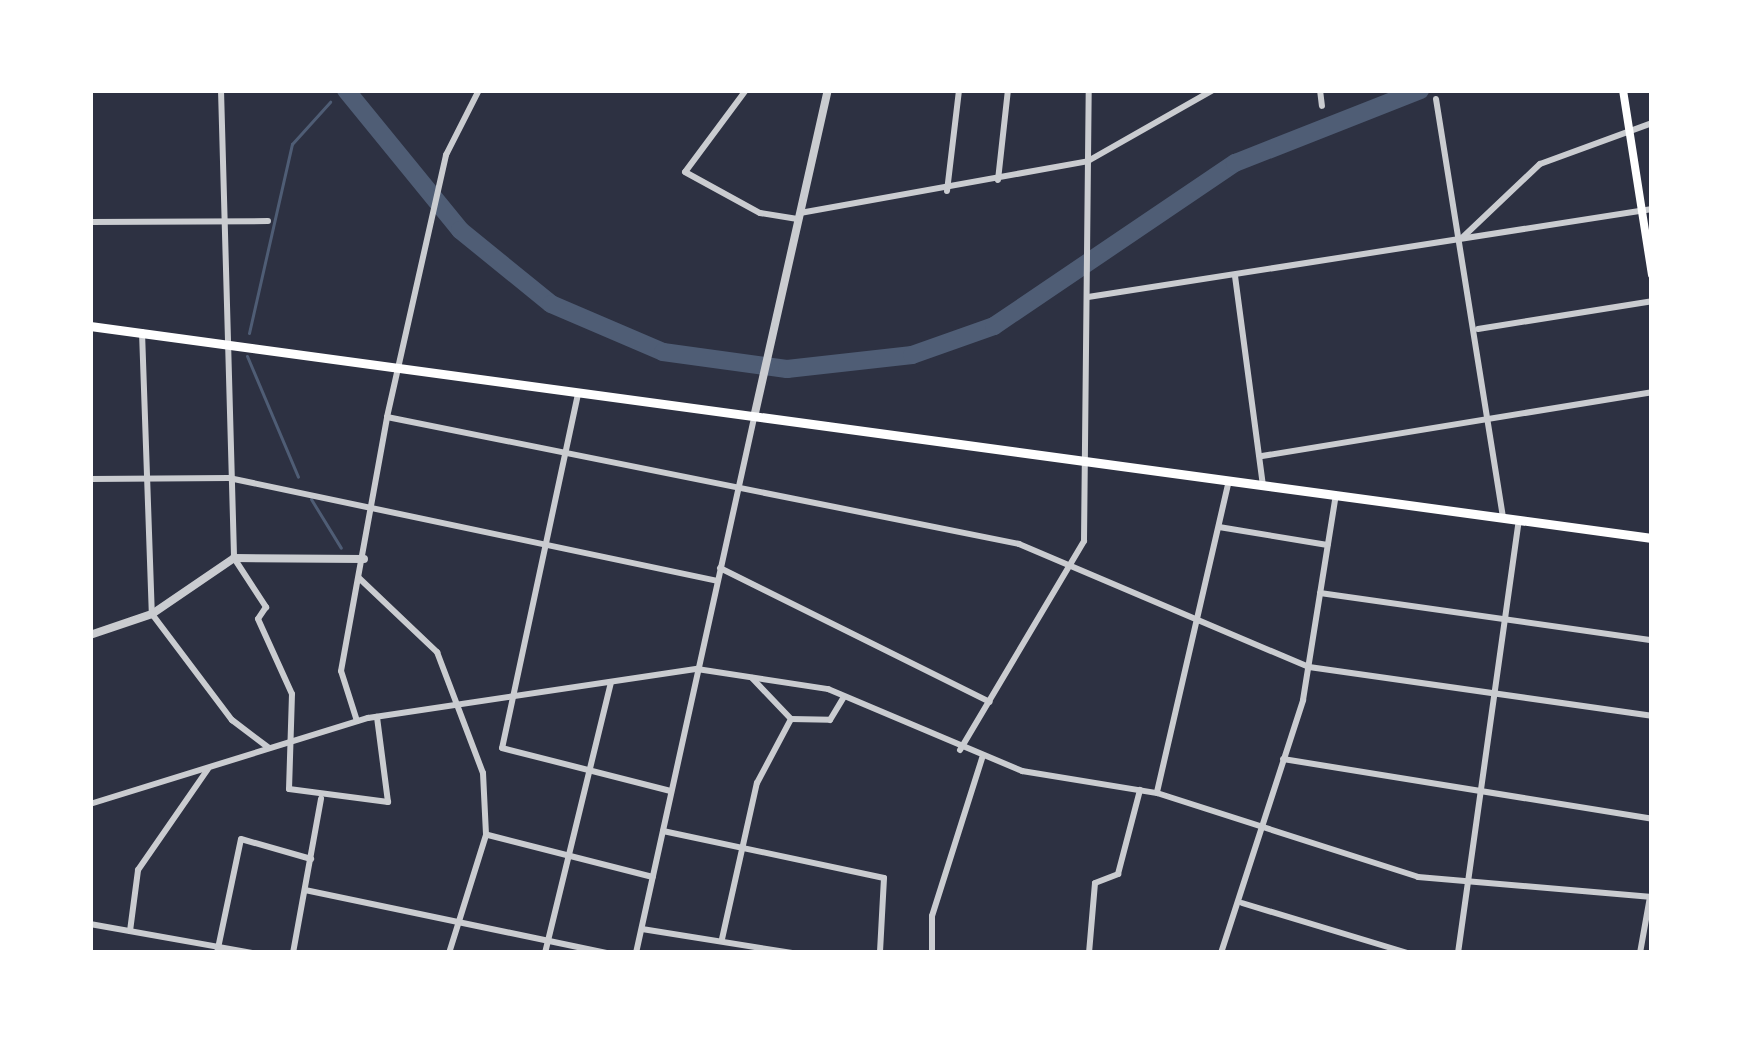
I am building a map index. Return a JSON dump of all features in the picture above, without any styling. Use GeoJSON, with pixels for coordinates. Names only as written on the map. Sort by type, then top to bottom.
{"type":"FeatureCollection","features":[{"type":"Feature","properties":{"kind":"main road"},"geometry":{"type":"LineString","coordinates":[[1623,90],[1647,210],[1652,274]]}},
{"type":"Feature","properties":{"kind":"main road"},"geometry":{"type":"LineString","coordinates":[[90,326],[1652,538]]}},
{"type":"Feature","properties":{"kind":"street"},"geometry":{"type":"LineString","coordinates":[[221,90],[234,558],[266,607],[259,619],[292,694],[289,789],[321,799],[388,802],[377,717]]}},
{"type":"Feature","properties":{"kind":"street"},"geometry":{"type":"LineString","coordinates":[[357,721],[341,671],[388,418],[439,190],[479,90]]}},
{"type":"Feature","properties":{"kind":"street"},"geometry":{"type":"LineString","coordinates":[[746,90],[685,172],[760,213],[799,216],[1088,161],[1213,90]]}},
{"type":"Feature","properties":{"kind":"street"},"geometry":{"type":"LineString","coordinates":[[636,953],[828,90]]}},
{"type":"Feature","properties":{"kind":"street"},"geometry":{"type":"LineString","coordinates":[[947,191],[959,90]]}},
{"type":"Feature","properties":{"kind":"street"},"geometry":{"type":"LineString","coordinates":[[998,180],[1008,90]]}},
{"type":"Feature","properties":{"kind":"street"},"geometry":{"type":"LineString","coordinates":[[960,750],[1084,541],[1089,461],[1089,90]]}},
{"type":"Feature","properties":{"kind":"street"},"geometry":{"type":"LineString","coordinates":[[1320,90],[1322,106]]}},
{"type":"Feature","properties":{"kind":"street"},"geometry":{"type":"LineString","coordinates":[[1436,99],[1477,329],[1504,518]]}},
{"type":"Feature","properties":{"kind":"street"},"geometry":{"type":"LineString","coordinates":[[1461,240],[1540,164],[1652,123]]}},
{"type":"Feature","properties":{"kind":"street"},"geometry":{"type":"LineString","coordinates":[[1088,297],[1647,210]]}},
{"type":"Feature","properties":{"kind":"street"},"geometry":{"type":"LineString","coordinates":[[90,223],[268,220]]}},
{"type":"Feature","properties":{"kind":"street"},"geometry":{"type":"LineString","coordinates":[[1234,276],[1263,485]]}},
{"type":"Feature","properties":{"kind":"street"},"geometry":{"type":"LineString","coordinates":[[1477,329],[1652,301]]}},
{"type":"Feature","properties":{"kind":"street"},"geometry":{"type":"LineString","coordinates":[[142,332],[152,614],[232,720],[269,748]]}},
{"type":"Feature","properties":{"kind":"street"},"geometry":{"type":"LineString","coordinates":[[579,391],[562,452],[502,748],[671,791]]}},
{"type":"Feature","properties":{"kind":"street"},"geometry":{"type":"LineString","coordinates":[[1262,456],[1652,392]]}},
{"type":"Feature","properties":{"kind":"street"},"geometry":{"type":"LineString","coordinates":[[388,418],[912,516],[1072,562],[1309,667],[1652,716]]}},
{"type":"Feature","properties":{"kind":"street"},"geometry":{"type":"LineString","coordinates":[[90,479],[229,478],[717,581]]}},
{"type":"Feature","properties":{"kind":"street"},"geometry":{"type":"LineString","coordinates":[[1156,794],[1203,623],[1229,481]]}},
{"type":"Feature","properties":{"kind":"street"},"geometry":{"type":"LineString","coordinates":[[1221,953],[1242,903],[1309,667],[1336,495]]}},
{"type":"Feature","properties":{"kind":"street"},"geometry":{"type":"LineString","coordinates":[[1458,953],[1519,520]]}},
{"type":"Feature","properties":{"kind":"street"},"geometry":{"type":"LineString","coordinates":[[1220,527],[1328,544]]}},
{"type":"Feature","properties":{"kind":"street"},"geometry":{"type":"LineString","coordinates":[[90,635],[152,614],[234,558],[364,559]]}},
{"type":"Feature","properties":{"kind":"street"},"geometry":{"type":"LineString","coordinates":[[720,568],[990,702]]}},
{"type":"Feature","properties":{"kind":"street"},"geometry":{"type":"LineString","coordinates":[[359,578],[437,652],[484,773],[486,835],[466,915],[456,917]]}},
{"type":"Feature","properties":{"kind":"street"},"geometry":{"type":"LineString","coordinates":[[1320,593],[1652,640]]}},
{"type":"Feature","properties":{"kind":"street"},"geometry":{"type":"LineString","coordinates":[[90,804],[357,721],[697,669],[844,697],[982,758],[1156,794],[1467,887],[1651,897],[1640,953]]}},
{"type":"Feature","properties":{"kind":"street"},"geometry":{"type":"LineString","coordinates":[[752,677],[790,719],[830,720],[844,697]]}},
{"type":"Feature","properties":{"kind":"street"},"geometry":{"type":"LineString","coordinates":[[545,953],[610,682]]}},
{"type":"Feature","properties":{"kind":"street"},"geometry":{"type":"LineString","coordinates":[[722,939],[757,783],[790,719]]}},
{"type":"Feature","properties":{"kind":"street"},"geometry":{"type":"LineString","coordinates":[[932,953],[932,916],[982,758]]}},
{"type":"Feature","properties":{"kind":"street"},"geometry":{"type":"LineString","coordinates":[[1283,759],[1652,819]]}},
{"type":"Feature","properties":{"kind":"street"},"geometry":{"type":"LineString","coordinates":[[130,931],[137,870],[210,766]]}},
{"type":"Feature","properties":{"kind":"street"},"geometry":{"type":"LineString","coordinates":[[1088,953],[1095,883],[1118,874],[1140,790]]}},
{"type":"Feature","properties":{"kind":"street"},"geometry":{"type":"LineString","coordinates":[[293,953],[321,799]]}},
{"type":"Feature","properties":{"kind":"street"},"geometry":{"type":"LineString","coordinates":[[663,831],[884,878],[880,953]]}},
{"type":"Feature","properties":{"kind":"street"},"geometry":{"type":"LineString","coordinates":[[486,835],[653,877]]}},
{"type":"Feature","properties":{"kind":"street"},"geometry":{"type":"LineString","coordinates":[[218,950],[241,839],[311,859]]}},
{"type":"Feature","properties":{"kind":"street"},"geometry":{"type":"LineString","coordinates":[[305,890],[456,917],[606,953]]}},
{"type":"Feature","properties":{"kind":"street"},"geometry":{"type":"LineString","coordinates":[[1242,903],[1408,953]]}},
{"type":"Feature","properties":{"kind":"street"},"geometry":{"type":"LineString","coordinates":[[449,953],[456,917]]}},
{"type":"Feature","properties":{"kind":"street"},"geometry":{"type":"LineString","coordinates":[[90,924],[253,953]]}},
{"type":"Feature","properties":{"kind":"street"},"geometry":{"type":"LineString","coordinates":[[642,928],[792,953]]}},
{"type":"Feature","properties":{"kind":"waterway"},"geometry":{"type":"LineString","coordinates":[[346,90],[460,230],[551,304],[663,352],[787,369],[912,355],[994,326],[1235,163],[1420,90]]}},
{"type":"Feature","properties":{"kind":"waterway"},"geometry":{"type":"LineString","coordinates":[[249,333],[292,144],[330,102]]}},
{"type":"Feature","properties":{"kind":"waterway"},"geometry":{"type":"LineString","coordinates":[[247,356],[298,477]]}},
{"type":"Feature","properties":{"kind":"waterway"},"geometry":{"type":"LineString","coordinates":[[311,499],[341,548]]}}]}
